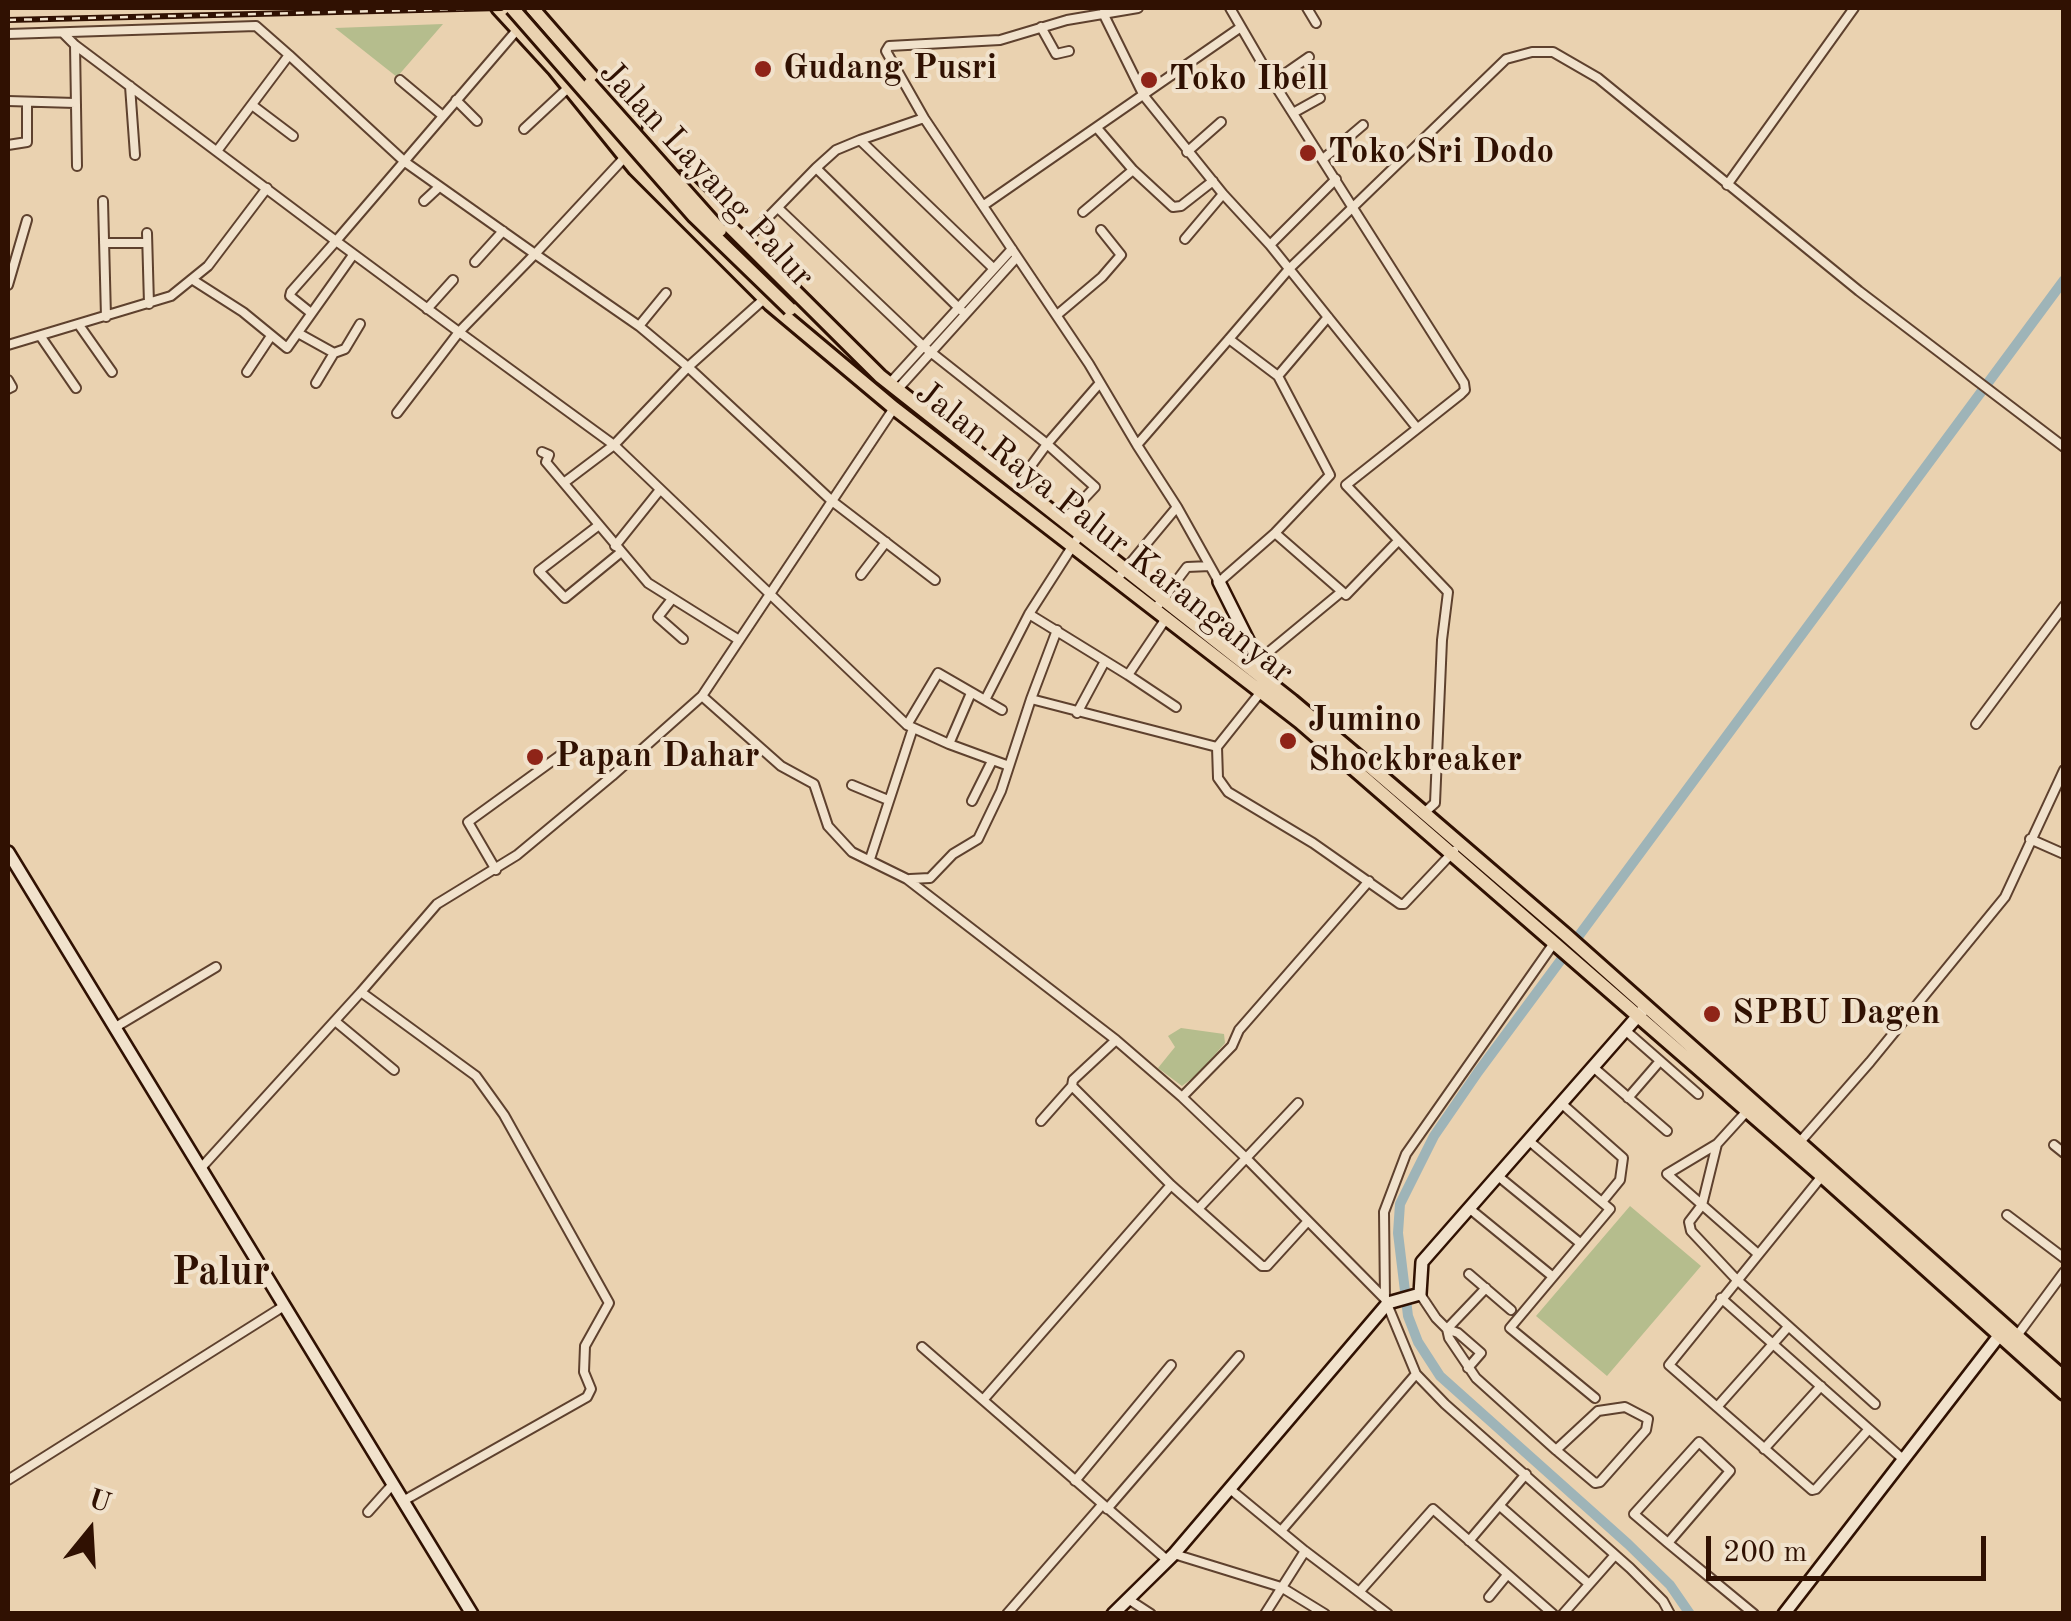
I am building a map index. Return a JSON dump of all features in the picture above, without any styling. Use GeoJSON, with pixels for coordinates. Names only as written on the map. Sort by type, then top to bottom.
{"type":"FeatureCollection","features":[{"type":"Feature","properties":{"kind":"main road","name":"Jalan Raya Palur Karanganyar"},"geometry":{"type":"LineString","coordinates":[[498,8],[555,70],[625,157],[764,298],[894,408],[1013,491],[1262,687],[1455,849],[1556,946],[1578,956],[2009,1335],[2064,1378]]}},
{"type":"Feature","properties":{"kind":"main road","name":"Jalan Layang Palur"},"geometry":{"type":"LineString","coordinates":[[512,8],[694,216],[793,307],[874,371]]}},
{"type":"Feature","properties":{"kind":"main road","name":"Jalan Layang Palur"},"geometry":{"type":"LineString","coordinates":[[522,8],[706,216],[850,365],[860,381]]}},
{"type":"Feature","properties":{"kind":"main road","name":"Jalan Raya Palur Karanganyar"},"geometry":{"type":"LineString","coordinates":[[532,8],[646,140],[744,242],[874,371],[1013,491]]}},
{"type":"Feature","properties":{"kind":"main road"},"geometry":{"type":"LineString","coordinates":[[555,70],[556,60],[574,54]]}},
{"type":"Feature","properties":{"kind":"main road","name":"Jalan Raya Palur Karanganyar"},"geometry":{"type":"LineString","coordinates":[[1455,849],[1566,934],[1578,956]]}},
{"type":"Feature","properties":{"kind":"main road","name":"Jalan Raya Palur Karanganyar"},"geometry":{"type":"LineString","coordinates":[[2009,1335],[2064,1393]]}},
{"type":"Feature","properties":{"kind":"street"},"geometry":{"type":"LineString","coordinates":[[1138,8],[1040,27],[1000,40],[887,47],[886,52],[924,118],[1057,314],[1177,507],[1258,660],[1262,687],[1217,747],[1218,778],[1223,787],[1403,904],[1455,849]]}},
{"type":"Feature","properties":{"kind":"street"},"geometry":{"type":"LineString","coordinates":[[1230,8],[1464,383],[1461,394],[1346,485],[1448,592],[1442,640],[1435,803],[1419,818]]}},
{"type":"Feature","properties":{"kind":"street"},"geometry":{"type":"LineString","coordinates":[[1308,8],[1316,23]]}},
{"type":"Feature","properties":{"kind":"street"},"geometry":{"type":"LineString","coordinates":[[1728,185],[1854,8]]}},
{"type":"Feature","properties":{"kind":"street"},"geometry":{"type":"LineString","coordinates":[[1103,14],[1144,96],[1417,428]]}},
{"type":"Feature","properties":{"kind":"street"},"geometry":{"type":"LineString","coordinates":[[8,34],[256,26],[405,162],[639,326],[832,501],[935,580]]}},
{"type":"Feature","properties":{"kind":"street"},"geometry":{"type":"LineString","coordinates":[[1040,27],[1056,54],[1068,51]]}},
{"type":"Feature","properties":{"kind":"street"},"geometry":{"type":"LineString","coordinates":[[984,205],[1240,27]]}},
{"type":"Feature","properties":{"kind":"street"},"geometry":{"type":"LineString","coordinates":[[311,313],[290,296],[291,292],[518,29]]}},
{"type":"Feature","properties":{"kind":"street"},"geometry":{"type":"LineString","coordinates":[[63,33],[354,256],[614,446],[910,726],[1009,766]]}},
{"type":"Feature","properties":{"kind":"street"},"geometry":{"type":"LineString","coordinates":[[75,45],[77,166]]}},
{"type":"Feature","properties":{"kind":"street"},"geometry":{"type":"LineString","coordinates":[[1137,445],[1289,269],[1506,59],[1532,52],[1553,52],[1571,60],[2064,447]]}},
{"type":"Feature","properties":{"kind":"street"},"geometry":{"type":"LineString","coordinates":[[217,151],[289,55]]}},
{"type":"Feature","properties":{"kind":"street"},"geometry":{"type":"LineString","coordinates":[[1273,82],[1309,57]]}},
{"type":"Feature","properties":{"kind":"street"},"geometry":{"type":"LineString","coordinates":[[400,80],[443,116]]}},
{"type":"Feature","properties":{"kind":"street"},"geometry":{"type":"LineString","coordinates":[[130,86],[135,155]]}},
{"type":"Feature","properties":{"kind":"street"},"geometry":{"type":"LineString","coordinates":[[524,129],[569,87]]}},
{"type":"Feature","properties":{"kind":"street"},"geometry":{"type":"LineString","coordinates":[[1293,113],[1320,98]]}},
{"type":"Feature","properties":{"kind":"street"},"geometry":{"type":"LineString","coordinates":[[456,100],[476,120]]}},
{"type":"Feature","properties":{"kind":"street"},"geometry":{"type":"LineString","coordinates":[[8,101],[75,104]]}},
{"type":"Feature","properties":{"kind":"street"},"geometry":{"type":"LineString","coordinates":[[8,145],[27,142],[27,102]]}},
{"type":"Feature","properties":{"kind":"street"},"geometry":{"type":"LineString","coordinates":[[252,104],[293,136]]}},
{"type":"Feature","properties":{"kind":"street"},"geometry":{"type":"LineString","coordinates":[[744,242],[836,150],[924,118]]}},
{"type":"Feature","properties":{"kind":"street"},"geometry":{"type":"LineString","coordinates":[[1187,152],[1221,122]]}},
{"type":"Feature","properties":{"kind":"street"},"geometry":{"type":"LineString","coordinates":[[1323,159],[1363,125]]}},
{"type":"Feature","properties":{"kind":"street"},"geometry":{"type":"LineString","coordinates":[[1097,128],[1133,170],[1176,208],[1213,181]]}},
{"type":"Feature","properties":{"kind":"street"},"geometry":{"type":"LineString","coordinates":[[860,140],[993,268]]}},
{"type":"Feature","properties":{"kind":"street"},"geometry":{"type":"LineString","coordinates":[[397,413],[459,332],[625,157]]}},
{"type":"Feature","properties":{"kind":"street"},"geometry":{"type":"LineString","coordinates":[[816,168],[961,310]]}},
{"type":"Feature","properties":{"kind":"street"},"geometry":{"type":"LineString","coordinates":[[1083,212],[1133,170]]}},
{"type":"Feature","properties":{"kind":"street"},"geometry":{"type":"LineString","coordinates":[[1270,246],[1336,180]]}},
{"type":"Feature","properties":{"kind":"street"},"geometry":{"type":"LineString","coordinates":[[8,345],[79,326],[177,292],[217,255],[267,188]]}},
{"type":"Feature","properties":{"kind":"street"},"geometry":{"type":"LineString","coordinates":[[424,201],[438,188]]}},
{"type":"Feature","properties":{"kind":"street"},"geometry":{"type":"LineString","coordinates":[[1184,238],[1223,194]]}},
{"type":"Feature","properties":{"kind":"street"},"geometry":{"type":"LineString","coordinates":[[103,201],[106,317]]}},
{"type":"Feature","properties":{"kind":"street"},"geometry":{"type":"LineString","coordinates":[[778,208],[926,349],[1095,486],[1058,526]]}},
{"type":"Feature","properties":{"kind":"street"},"geometry":{"type":"LineString","coordinates":[[8,285],[28,220]]}},
{"type":"Feature","properties":{"kind":"street"},"geometry":{"type":"LineString","coordinates":[[1057,314],[1102,277],[1121,255],[1101,230]]}},
{"type":"Feature","properties":{"kind":"street"},"geometry":{"type":"LineString","coordinates":[[475,262],[503,232]]}},
{"type":"Feature","properties":{"kind":"street"},"geometry":{"type":"LineString","coordinates":[[104,243],[147,238],[148,304]]}},
{"type":"Feature","properties":{"kind":"street"},"geometry":{"type":"LineString","coordinates":[[961,310],[993,268],[1015,253]]}},
{"type":"Feature","properties":{"kind":"street"},"geometry":{"type":"LineString","coordinates":[[894,387],[1015,253]]}},
{"type":"Feature","properties":{"kind":"street"},"geometry":{"type":"LineString","coordinates":[[190,283],[243,312],[287,348],[354,256]]}},
{"type":"Feature","properties":{"kind":"street"},"geometry":{"type":"LineString","coordinates":[[427,308],[453,280]]}},
{"type":"Feature","properties":{"kind":"street"},"geometry":{"type":"LineString","coordinates":[[639,326],[666,293]]}},
{"type":"Feature","properties":{"kind":"street"},"geometry":{"type":"LineString","coordinates":[[565,482],[614,446],[688,367],[764,298]]}},
{"type":"Feature","properties":{"kind":"street"},"geometry":{"type":"LineString","coordinates":[[1278,376],[1328,317]]}},
{"type":"Feature","properties":{"kind":"street"},"geometry":{"type":"LineString","coordinates":[[316,383],[334,353],[346,349],[360,324]]}},
{"type":"Feature","properties":{"kind":"street"},"geometry":{"type":"LineString","coordinates":[[79,326],[112,372]]}},
{"type":"Feature","properties":{"kind":"street"},"geometry":{"type":"LineString","coordinates":[[298,332],[334,353]]}},
{"type":"Feature","properties":{"kind":"street"},"geometry":{"type":"LineString","coordinates":[[247,372],[271,336]]}},
{"type":"Feature","properties":{"kind":"street"},"geometry":{"type":"LineString","coordinates":[[41,337],[76,388]]}},
{"type":"Feature","properties":{"kind":"street"},"geometry":{"type":"LineString","coordinates":[[1219,582],[1330,475],[1278,376],[1229,338]]}},
{"type":"Feature","properties":{"kind":"street"},"geometry":{"type":"LineString","coordinates":[[1013,491],[1099,384]]}},
{"type":"Feature","properties":{"kind":"street"},"geometry":{"type":"LineString","coordinates":[[200,1168],[437,904],[496,870],[598,789],[702,696],[894,408]]}},
{"type":"Feature","properties":{"kind":"street"},"geometry":{"type":"LineString","coordinates":[[542,452],[549,455],[546,462],[648,583],[739,640]]}},
{"type":"Feature","properties":{"kind":"street"},"geometry":{"type":"LineString","coordinates":[[599,525],[539,571],[565,598],[617,549],[659,491]]}},
{"type":"Feature","properties":{"kind":"street"},"geometry":{"type":"LineString","coordinates":[[1120,575],[1177,507]]}},
{"type":"Feature","properties":{"kind":"street"},"geometry":{"type":"LineString","coordinates":[[1275,532],[1348,595],[1398,542]]}},
{"type":"Feature","properties":{"kind":"street"},"geometry":{"type":"LineString","coordinates":[[985,700],[1029,614],[1075,540]]}},
{"type":"Feature","properties":{"kind":"street"},"geometry":{"type":"LineString","coordinates":[[861,575],[886,542]]}},
{"type":"Feature","properties":{"kind":"street"},"geometry":{"type":"LineString","coordinates":[[1128,675],[1188,567],[1210,566]]}},
{"type":"Feature","properties":{"kind":"street"},"geometry":{"type":"LineString","coordinates":[[1258,660],[1340,592]]}},
{"type":"Feature","properties":{"kind":"street"},"geometry":{"type":"LineString","coordinates":[[672,599],[658,618],[683,639]]}},
{"type":"Feature","properties":{"kind":"street"},"geometry":{"type":"LineString","coordinates":[[1976,724],[2064,606]]}},
{"type":"Feature","properties":{"kind":"street"},"geometry":{"type":"LineString","coordinates":[[1029,614],[1176,707]]}},
{"type":"Feature","properties":{"kind":"street"},"geometry":{"type":"LineString","coordinates":[[2055,618],[2064,625]]}},
{"type":"Feature","properties":{"kind":"street"},"geometry":{"type":"LineString","coordinates":[[907,879],[930,878],[953,854],[976,842],[1009,766],[1057,630]]}},
{"type":"Feature","properties":{"kind":"street"},"geometry":{"type":"LineString","coordinates":[[1077,713],[1105,661]]}},
{"type":"Feature","properties":{"kind":"street"},"geometry":{"type":"LineString","coordinates":[[870,859],[910,726],[938,673],[1002,710]]}},
{"type":"Feature","properties":{"kind":"street"},"geometry":{"type":"LineString","coordinates":[[949,744],[972,693]]}},
{"type":"Feature","properties":{"kind":"street"},"geometry":{"type":"LineString","coordinates":[[702,696],[781,766],[814,784],[830,830],[852,852],[907,879],[1116,1040],[1246,1158],[1389,1301]]}},
{"type":"Feature","properties":{"kind":"street"},"geometry":{"type":"LineString","coordinates":[[1031,699],[1217,747]]}},
{"type":"Feature","properties":{"kind":"street"},"geometry":{"type":"LineString","coordinates":[[496,870],[468,822],[566,751]]}},
{"type":"Feature","properties":{"kind":"street"},"geometry":{"type":"LineString","coordinates":[[972,802],[992,760]]}},
{"type":"Feature","properties":{"kind":"street"},"geometry":{"type":"LineString","coordinates":[[1796,1146],[2005,897],[2064,770]]}},
{"type":"Feature","properties":{"kind":"street"},"geometry":{"type":"LineString","coordinates":[[852,785],[888,800]]}},
{"type":"Feature","properties":{"kind":"street"},"geometry":{"type":"LineString","coordinates":[[2030,839],[2064,854]]}},
{"type":"Feature","properties":{"kind":"street"},"geometry":{"type":"LineString","coordinates":[[8,852],[472,1614]]}},
{"type":"Feature","properties":{"kind":"street"},"geometry":{"type":"LineString","coordinates":[[1182,1097],[1232,1046],[1239,1030],[1369,881]]}},
{"type":"Feature","properties":{"kind":"street"},"geometry":{"type":"LineString","coordinates":[[1556,946],[1406,1154],[1384,1212],[1389,1301],[1416,1374],[1615,1555],[1663,1601],[1670,1614]]}},
{"type":"Feature","properties":{"kind":"street"},"geometry":{"type":"LineString","coordinates":[[114,1028],[216,967]]}},
{"type":"Feature","properties":{"kind":"street"},"geometry":{"type":"LineString","coordinates":[[361,992],[476,1076],[504,1115],[609,1302],[585,1346],[584,1372],[591,1389],[587,1396],[403,1501]]}},
{"type":"Feature","properties":{"kind":"street"},"geometry":{"type":"LineString","coordinates":[[1468,1368],[1481,1352],[1458,1332],[1447,1329],[1418,1295],[1422,1262],[1641,1012]]}},
{"type":"Feature","properties":{"kind":"street"},"geometry":{"type":"LineString","coordinates":[[335,1021],[394,1070]]}},
{"type":"Feature","properties":{"kind":"street"},"geometry":{"type":"LineString","coordinates":[[1625,1030],[1698,1094]]}},
{"type":"Feature","properties":{"kind":"street"},"geometry":{"type":"LineString","coordinates":[[1041,1121],[1073,1080],[1116,1040]]}},
{"type":"Feature","properties":{"kind":"street"},"geometry":{"type":"LineString","coordinates":[[1628,1098],[1660,1061]]}},
{"type":"Feature","properties":{"kind":"street"},"geometry":{"type":"LineString","coordinates":[[1592,1066],[1667,1131]]}},
{"type":"Feature","properties":{"kind":"street"},"geometry":{"type":"LineString","coordinates":[[1072,1086],[1171,1185],[1266,1267],[1308,1220]]}},
{"type":"Feature","properties":{"kind":"street"},"geometry":{"type":"LineString","coordinates":[[1199,1208],[1298,1103]]}},
{"type":"Feature","properties":{"kind":"street"},"geometry":{"type":"LineString","coordinates":[[1561,1103],[1623,1158],[1620,1180],[1602,1202]]}},
{"type":"Feature","properties":{"kind":"street"},"geometry":{"type":"LineString","coordinates":[[1751,1107],[1717,1144],[1666,1174],[1758,1254]]}},
{"type":"Feature","properties":{"kind":"street"},"geometry":{"type":"LineString","coordinates":[[1528,1140],[1610,1209],[1510,1328],[1595,1398]]}},
{"type":"Feature","properties":{"kind":"street"},"geometry":{"type":"LineString","coordinates":[[1717,1144],[1702,1205],[1690,1219],[1689,1228],[1736,1279],[1875,1404]]}},
{"type":"Feature","properties":{"kind":"street"},"geometry":{"type":"LineString","coordinates":[[2054,1145],[2064,1153]]}},
{"type":"Feature","properties":{"kind":"street"},"geometry":{"type":"LineString","coordinates":[[1825,1172],[1669,1363],[1814,1490],[1869,1429]]}},
{"type":"Feature","properties":{"kind":"street"},"geometry":{"type":"LineString","coordinates":[[1498,1176],[1580,1244]]}},
{"type":"Feature","properties":{"kind":"street"},"geometry":{"type":"LineString","coordinates":[[983,1400],[1171,1185]]}},
{"type":"Feature","properties":{"kind":"street"},"geometry":{"type":"LineString","coordinates":[[1470,1209],[1552,1276]]}},
{"type":"Feature","properties":{"kind":"street"},"geometry":{"type":"LineString","coordinates":[[2007,1215],[2064,1258]]}},
{"type":"Feature","properties":{"kind":"street"},"geometry":{"type":"LineString","coordinates":[[1784,1614],[1904,1460],[2064,1272]]}},
{"type":"Feature","properties":{"kind":"street"},"geometry":{"type":"LineString","coordinates":[[1470,1274],[1512,1310]]}},
{"type":"Feature","properties":{"kind":"street"},"geometry":{"type":"LineString","coordinates":[[1486,1288],[1447,1329],[1448,1338],[1468,1368],[1556,1450],[1598,1484],[1646,1430],[1648,1419],[1629,1408],[1598,1411],[1556,1450]]}},
{"type":"Feature","properties":{"kind":"street"},"geometry":{"type":"LineString","coordinates":[[1114,1614],[1171,1557],[1389,1301],[1418,1295]]}},
{"type":"Feature","properties":{"kind":"street"},"geometry":{"type":"LineString","coordinates":[[1721,1298],[1904,1460]]}},
{"type":"Feature","properties":{"kind":"street"},"geometry":{"type":"LineString","coordinates":[[8,1480],[284,1306]]}},
{"type":"Feature","properties":{"kind":"street"},"geometry":{"type":"LineString","coordinates":[[1717,1407],[1788,1327]]}},
{"type":"Feature","properties":{"kind":"street"},"geometry":{"type":"LineString","coordinates":[[922,1347],[1104,1507],[1171,1557],[1281,1587],[1325,1614]]}},
{"type":"Feature","properties":{"kind":"street"},"geometry":{"type":"LineString","coordinates":[[1006,1614],[1239,1356]]}},
{"type":"Feature","properties":{"kind":"street"},"geometry":{"type":"LineString","coordinates":[[1075,1481],[1171,1365]]}},
{"type":"Feature","properties":{"kind":"street"},"geometry":{"type":"LineString","coordinates":[[1281,1531],[1416,1374]]}},
{"type":"Feature","properties":{"kind":"street"},"geometry":{"type":"LineString","coordinates":[[1764,1449],[1821,1386]]}},
{"type":"Feature","properties":{"kind":"street"},"geometry":{"type":"LineString","coordinates":[[1668,1542],[1730,1471],[1699,1442],[1634,1514],[1754,1614]]}},
{"type":"Feature","properties":{"kind":"street"},"geometry":{"type":"LineString","coordinates":[[1468,1540],[1526,1474]]}},
{"type":"Feature","properties":{"kind":"street"},"geometry":{"type":"LineString","coordinates":[[368,1512],[393,1484]]}},
{"type":"Feature","properties":{"kind":"street"},"geometry":{"type":"LineString","coordinates":[[1230,1489],[1388,1614]]}},
{"type":"Feature","properties":{"kind":"street"},"geometry":{"type":"LineString","coordinates":[[1500,1506],[1589,1584]]}},
{"type":"Feature","properties":{"kind":"street"},"geometry":{"type":"LineString","coordinates":[[1360,1591],[1433,1509],[1554,1614]]}},
{"type":"Feature","properties":{"kind":"street"},"geometry":{"type":"LineString","coordinates":[[1265,1614],[1304,1551]]}},
{"type":"Feature","properties":{"kind":"street"},"geometry":{"type":"LineString","coordinates":[[1564,1614],[1615,1555]]}},
{"type":"Feature","properties":{"kind":"street"},"geometry":{"type":"LineString","coordinates":[[1489,1597],[1507,1574]]}},
{"type":"Feature","properties":{"kind":"street"},"geometry":{"type":"LineString","coordinates":[[1128,1599],[1151,1614]]}},
{"type":"Feature","properties":{"kind":"green space"},"geometry":{"type":"Polygon","coordinates":[[[443,24],[397,77],[335,28],[443,24]]]}},
{"type":"Feature","properties":{"kind":"green space"},"geometry":{"type":"Polygon","coordinates":[[[1181,1028],[1224,1034],[1225,1043],[1182,1086],[1158,1068],[1175,1047],[1168,1036],[1181,1028]]]}},
{"type":"Feature","properties":{"kind":"green space"},"geometry":{"type":"Polygon","coordinates":[[[1630,1206],[1701,1266],[1607,1376],[1536,1316],[1630,1206]]]}},
{"type":"Feature","properties":{"kind":"waterway"},"geometry":{"type":"LineString","coordinates":[[1690,1614],[1670,1585],[1628,1544],[1440,1376],[1418,1342],[1408,1316],[1398,1233],[1400,1204],[1434,1136],[1478,1072],[2064,280]]}},
{"type":"Feature","properties":{"kind":"railway"},"geometry":{"type":"LineString","coordinates":[[8,20],[501,8]]}},
{"type":"Feature","properties":{"kind":"place","name":"Gudang Pusri"},"geometry":{"type":"Point","coordinates":[763,69]}},
{"type":"Feature","properties":{"kind":"place","name":"Toko Ibell"},"geometry":{"type":"Point","coordinates":[1149,80]}},
{"type":"Feature","properties":{"kind":"place","name":"Toko Sri Dodo"},"geometry":{"type":"Point","coordinates":[1308,153]}},
{"type":"Feature","properties":{"kind":"place","name":"Jumino Shockbreaker"},"geometry":{"type":"Point","coordinates":[1288,741]}},
{"type":"Feature","properties":{"kind":"place","name":"Papan Dahar"},"geometry":{"type":"Point","coordinates":[535,757]}},
{"type":"Feature","properties":{"kind":"place","name":"SPBU Dagen"},"geometry":{"type":"Point","coordinates":[1712,1014]}},
{"type":"Feature","properties":{"kind":"district","name":"Palur"},"geometry":{"type":"Point","coordinates":[221,1274]}}]}
